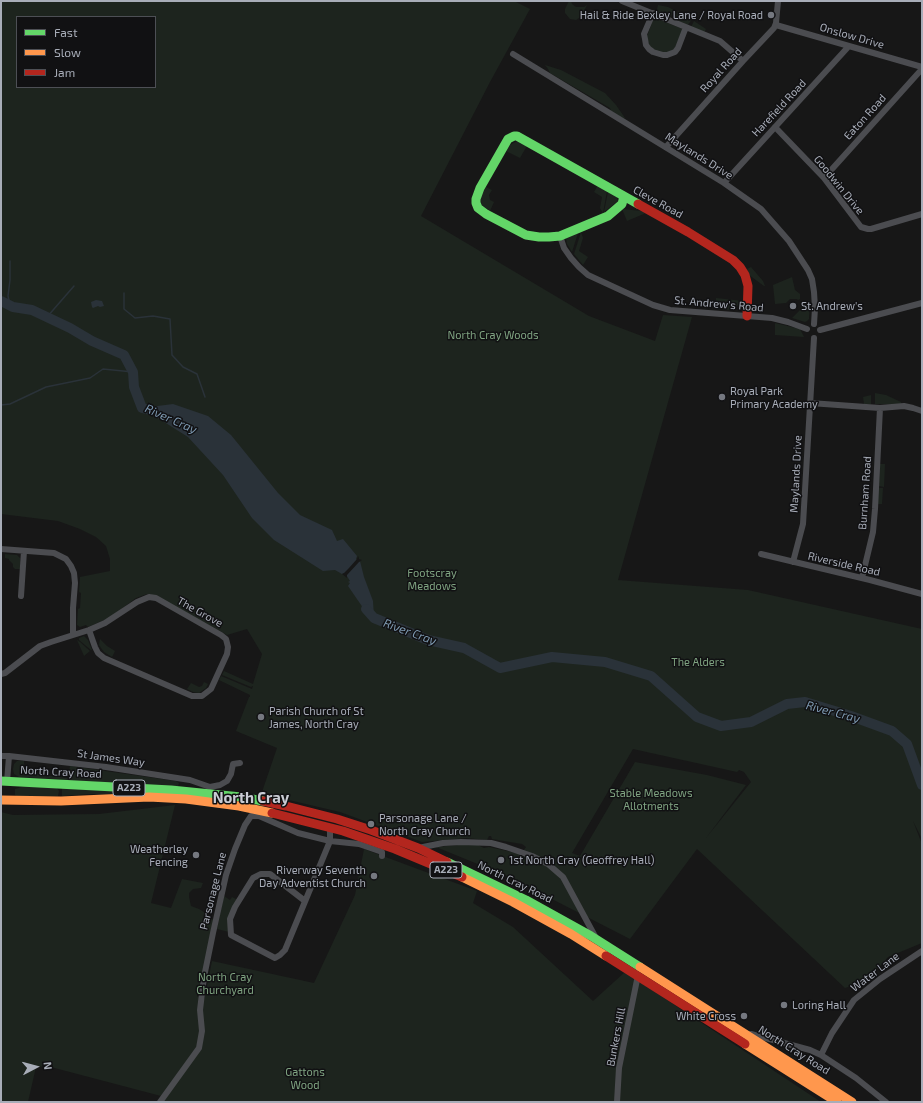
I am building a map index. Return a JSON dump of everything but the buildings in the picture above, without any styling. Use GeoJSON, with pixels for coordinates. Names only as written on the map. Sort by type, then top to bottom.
{"type":"FeatureCollection","features":[{"type":"Feature","properties":{"kind":"main road","name":"Cleve Road"},"geometry":{"type":"LineString","coordinates":[[560,236],[539,237],[526,234],[486,214],[478,208],[476,199],[480,188],[508,140],[514,136],[517,136],[688,232],[733,260],[745,275],[748,286],[747,316]]}},
{"type":"Feature","properties":{"kind":"main road"},"geometry":{"type":"LineString","coordinates":[[560,236],[608,216],[622,204],[624,196]]}},
{"type":"Feature","properties":{"kind":"main road","name":"North Cray Road"},"geometry":{"type":"LineString","coordinates":[[838,1102],[571,934],[513,902],[452,872],[395,849],[330,827],[265,811],[186,799],[149,797],[61,801],[3,800],[4,782],[171,790],[241,797],[286,806],[337,819],[371,830],[418,848],[526,900],[598,940],[852,1102]]}},
{"type":"Feature","properties":{"kind":"street"},"geometry":{"type":"LineString","coordinates":[[622,1],[720,41],[743,61]]}},
{"type":"Feature","properties":{"kind":"street"},"geometry":{"type":"LineString","coordinates":[[776,25],[778,1]]}},
{"type":"Feature","properties":{"kind":"street"},"geometry":{"type":"LineString","coordinates":[[653,14],[644,34],[646,45],[653,52],[663,55],[675,52],[686,27]]}},
{"type":"Feature","properties":{"kind":"street","name":"Onslow Drive"},"geometry":{"type":"LineString","coordinates":[[776,25],[922,68]]}},
{"type":"Feature","properties":{"kind":"street","name":"Royal Road"},"geometry":{"type":"LineString","coordinates":[[666,147],[776,25]]}},
{"type":"Feature","properties":{"kind":"street","name":"Harefield Road"},"geometry":{"type":"LineString","coordinates":[[724,183],[849,46]]}},
{"type":"Feature","properties":{"kind":"street","name":"Maylands Drive"},"geometry":{"type":"LineString","coordinates":[[513,54],[724,183],[761,209],[789,242],[803,261],[812,278],[815,308],[814,324]]}},
{"type":"Feature","properties":{"kind":"street","name":"Eaton Road"},"geometry":{"type":"LineString","coordinates":[[824,178],[922,68]]}},
{"type":"Feature","properties":{"kind":"street","name":"Goodwin Drive"},"geometry":{"type":"LineString","coordinates":[[775,127],[824,178],[860,227],[868,229],[922,214]]}},
{"type":"Feature","properties":{"kind":"street","name":"St. Andrew's Road"},"geometry":{"type":"LineString","coordinates":[[560,236],[564,248],[571,258],[588,275],[653,305],[670,310],[778,320],[807,328]]}},
{"type":"Feature","properties":{"kind":"street"},"geometry":{"type":"LineString","coordinates":[[820,330],[922,303]]}},
{"type":"Feature","properties":{"kind":"street"},"geometry":{"type":"LineString","coordinates":[[814,324],[818,326],[820,330],[819,335],[814,338],[809,337],[807,333],[807,328],[814,324]]}},
{"type":"Feature","properties":{"kind":"street","name":"Maylands Drive"},"geometry":{"type":"LineString","coordinates":[[793,562],[803,524],[814,338]]}},
{"type":"Feature","properties":{"kind":"street"},"geometry":{"type":"LineString","coordinates":[[810,404],[880,408],[904,406],[922,412]]}},
{"type":"Feature","properties":{"kind":"street","name":"Burnham Road"},"geometry":{"type":"LineString","coordinates":[[862,578],[873,532],[880,408]]}},
{"type":"Feature","properties":{"kind":"street"},"geometry":{"type":"LineString","coordinates":[[1,549],[54,553],[66,559],[74,573],[74,635]]}},
{"type":"Feature","properties":{"kind":"street"},"geometry":{"type":"LineString","coordinates":[[21,596],[24,551]]}},
{"type":"Feature","properties":{"kind":"street","name":"Riverside Road"},"geometry":{"type":"LineString","coordinates":[[761,554],[922,594]]}},
{"type":"Feature","properties":{"kind":"street","name":"The Grove"},"geometry":{"type":"LineString","coordinates":[[1,674],[6,673],[40,646],[89,630],[105,623],[142,599],[149,597],[156,598],[221,635],[226,639],[228,654],[211,689],[202,696],[192,696],[104,658],[98,653],[89,630]]}},
{"type":"Feature","properties":{"kind":"street","name":"St James Way"},"geometry":{"type":"LineString","coordinates":[[1,756],[106,767],[190,780],[210,787],[220,785],[227,781],[231,774],[232,761],[240,763]]}},
{"type":"Feature","properties":{"kind":"street"},"geometry":{"type":"LineString","coordinates":[[4,782],[8,756]]}},
{"type":"Feature","properties":{"kind":"street","name":"Parsonage Lane"},"geometry":{"type":"LineString","coordinates":[[160,1102],[199,1048],[202,1031],[200,1010],[204,977],[226,875],[245,825],[251,816],[259,816],[298,832],[330,841],[359,844],[382,852],[382,856]]}},
{"type":"Feature","properties":{"kind":"street"},"geometry":{"type":"LineString","coordinates":[[305,901],[270,874],[261,874],[253,878],[235,907],[230,919],[231,934],[275,958],[285,950],[330,841],[330,827]]}},
{"type":"Feature","properties":{"kind":"street"},"geometry":{"type":"LineString","coordinates":[[418,848],[443,843],[491,843],[532,856],[548,864],[563,876],[598,940]]}},
{"type":"Feature","properties":{"kind":"street","name":"Water Lane"},"geometry":{"type":"LineString","coordinates":[[821,1054],[832,1033],[854,1000],[880,979],[922,951]]}},
{"type":"Feature","properties":{"kind":"street","name":"Bunkers Hill"},"geometry":{"type":"LineString","coordinates":[[617,1102],[619,1068],[638,975]]}},
{"type":"Feature","properties":{"kind":"street"},"geometry":{"type":"LineString","coordinates":[[743,1032],[821,1054],[856,1078],[886,1102]]}},
{"type":"Feature","properties":{"kind":"green space","name":"Footscray Meadows"},"geometry":{"type":"Polygon","coordinates":[[[1,1],[514,1],[530,9],[490,82],[421,216],[589,316],[655,341],[663,315],[692,317],[618,580],[748,590],[922,629],[922,839],[913,821],[922,844],[922,943],[888,957],[872,976],[845,988],[697,849],[630,939],[507,876],[436,847],[478,845],[484,848],[489,847],[521,854],[526,847],[522,844],[492,839],[491,836],[489,836],[487,840],[466,838],[422,842],[340,812],[263,794],[263,789],[277,748],[236,731],[250,695],[219,680],[221,676],[252,689],[253,686],[251,687],[222,675],[224,671],[253,684],[262,654],[247,629],[227,635],[156,596],[147,594],[136,598],[109,618],[88,627],[86,625],[80,627],[77,625],[81,593],[79,592],[80,577],[110,571],[110,559],[106,546],[96,537],[58,521],[1,514],[1,1]],[[633,749],[572,853],[580,856],[635,762],[707,775],[746,785],[706,838],[751,782],[744,772],[739,770],[737,772],[633,749]]]}},
{"type":"Feature","properties":{"kind":"green space"},"geometry":{"type":"Polygon","coordinates":[[[569,1],[571,1],[576,7],[584,7],[587,5],[583,13],[576,20],[570,19],[565,13],[565,9],[569,1]]]}},
{"type":"Feature","properties":{"kind":"green space"},"geometry":{"type":"Polygon","coordinates":[[[658,5],[674,10],[671,16],[669,17],[656,13],[658,5]]]}},
{"type":"Feature","properties":{"kind":"green space"},"geometry":{"type":"Polygon","coordinates":[[[678,11],[692,19],[688,25],[676,20],[675,18],[678,11]]]}},
{"type":"Feature","properties":{"kind":"green space"},"geometry":{"type":"Polygon","coordinates":[[[655,18],[683,29],[675,49],[667,53],[659,52],[650,47],[648,42],[647,36],[655,18]]]}},
{"type":"Feature","properties":{"kind":"green space"},"geometry":{"type":"Polygon","coordinates":[[[694,21],[706,29],[704,33],[691,27],[694,21]]]}},
{"type":"Feature","properties":{"kind":"green space"},"geometry":{"type":"Polygon","coordinates":[[[545,65],[561,70],[605,93],[625,118],[624,119],[611,111],[610,108],[550,73],[545,65]]]}},
{"type":"Feature","properties":{"kind":"green space"},"geometry":{"type":"Polygon","coordinates":[[[517,141],[528,144],[520,158],[506,151],[510,145],[517,141]]]}},
{"type":"Feature","properties":{"kind":"green space"},"geometry":{"type":"Polygon","coordinates":[[[598,185],[607,191],[603,213],[600,208],[602,197],[594,192],[598,185]]]}},
{"type":"Feature","properties":{"kind":"green space"},"geometry":{"type":"Polygon","coordinates":[[[486,187],[492,190],[489,195],[490,200],[494,202],[490,211],[482,205],[481,202],[481,196],[486,187]]]}},
{"type":"Feature","properties":{"kind":"green space"},"geometry":{"type":"Polygon","coordinates":[[[608,192],[617,197],[618,201],[604,212],[608,192]]]}},
{"type":"Feature","properties":{"kind":"green space"},"geometry":{"type":"Polygon","coordinates":[[[622,209],[642,211],[646,213],[627,221],[622,209]]]}},
{"type":"Feature","properties":{"kind":"green space"},"geometry":{"type":"Polygon","coordinates":[[[581,232],[583,238],[579,251],[588,257],[583,265],[574,254],[581,232]]]}},
{"type":"Feature","properties":{"kind":"green space"},"geometry":{"type":"Polygon","coordinates":[[[578,233],[572,252],[567,244],[566,238],[578,233]]]}},
{"type":"Feature","properties":{"kind":"green space"},"geometry":{"type":"Polygon","coordinates":[[[751,267],[763,281],[765,286],[749,275],[747,269],[751,267]]]}},
{"type":"Feature","properties":{"kind":"green space"},"geometry":{"type":"Polygon","coordinates":[[[792,277],[795,290],[800,294],[800,299],[790,299],[786,303],[775,304],[773,285],[792,277]]]}},
{"type":"Feature","properties":{"kind":"green space"},"geometry":{"type":"Polygon","coordinates":[[[716,298],[743,301],[732,310],[715,309],[716,298]]]}},
{"type":"Feature","properties":{"kind":"green space"},"geometry":{"type":"Polygon","coordinates":[[[810,303],[809,319],[807,321],[805,322],[792,318],[801,309],[801,304],[806,306],[810,303]]]}},
{"type":"Feature","properties":{"kind":"green space"},"geometry":{"type":"Polygon","coordinates":[[[775,323],[800,329],[804,337],[775,335],[775,323]]]}},
{"type":"Feature","properties":{"kind":"green space"},"geometry":{"type":"Polygon","coordinates":[[[875,393],[886,395],[901,402],[901,404],[875,404],[875,393]]]}},
{"type":"Feature","properties":{"kind":"green space"},"geometry":{"type":"Polygon","coordinates":[[[871,395],[871,404],[864,404],[863,397],[871,395]]]}},
{"type":"Feature","properties":{"kind":"green space"},"geometry":{"type":"Polygon","coordinates":[[[880,464],[885,464],[884,487],[879,486],[880,464]]]}},
{"type":"Feature","properties":{"kind":"green space"},"geometry":{"type":"Polygon","coordinates":[[[878,488],[883,488],[882,504],[877,504],[878,488]]]}},
{"type":"Feature","properties":{"kind":"green space"},"geometry":{"type":"Polygon","coordinates":[[[5,554],[17,555],[20,558],[20,569],[15,569],[13,567],[13,564],[9,559],[5,558],[5,554]]]}},
{"type":"Feature","properties":{"kind":"green space"},"geometry":{"type":"Polygon","coordinates":[[[84,636],[88,640],[92,650],[79,640],[79,638],[84,636]]]}},
{"type":"Feature","properties":{"kind":"green space"},"geometry":{"type":"Polygon","coordinates":[[[100,639],[115,651],[112,657],[104,652],[99,645],[100,639]]]}},
{"type":"Feature","properties":{"kind":"green space"},"geometry":{"type":"Polygon","coordinates":[[[77,640],[90,651],[84,656],[77,640]]]}},
{"type":"Feature","properties":{"kind":"green space"},"geometry":{"type":"Polygon","coordinates":[[[204,682],[208,684],[206,688],[199,693],[187,689],[191,683],[199,687],[202,686],[204,682]]]}},
{"type":"Feature","properties":{"kind":"green space"},"geometry":{"type":"Polygon","coordinates":[[[17,761],[24,761],[24,768],[35,774],[68,778],[70,766],[176,781],[179,783],[178,787],[19,777],[14,774],[13,769],[14,764],[17,761]]]}},
{"type":"Feature","properties":{"kind":"green space"},"geometry":{"type":"Polygon","coordinates":[[[25,786],[57,788],[59,791],[58,796],[18,797],[15,795],[15,789],[25,786]]]}},
{"type":"Feature","properties":{"kind":"green space"},"geometry":{"type":"Polygon","coordinates":[[[62,787],[185,794],[91,794],[62,796],[62,787]]]}},
{"type":"Feature","properties":{"kind":"green space"},"geometry":{"type":"Polygon","coordinates":[[[175,805],[151,903],[171,908],[182,879],[203,883],[201,888],[193,889],[189,893],[189,897],[191,906],[207,914],[207,916],[215,921],[197,996],[204,1001],[212,961],[314,983],[355,895],[364,849],[477,891],[473,903],[513,927],[593,1001],[625,972],[821,1102],[159,1102],[161,1096],[47,1066],[36,1067],[28,1102],[1,1102],[1,812],[13,815],[99,814],[175,805]]]}},
{"type":"Feature","properties":{"kind":"green space"},"geometry":{"type":"Polygon","coordinates":[[[224,896],[230,900],[232,897],[238,900],[229,932],[217,929],[224,896]]]}},
{"type":"Feature","properties":{"kind":"water"},"geometry":{"type":"Polygon","coordinates":[[[96,300],[102,301],[104,306],[93,308],[91,302],[96,300]]]}},
{"type":"Feature","properties":{"kind":"water"},"geometry":{"type":"Polygon","coordinates":[[[173,404],[208,416],[231,435],[278,493],[300,515],[332,530],[337,541],[343,539],[357,556],[356,559],[359,562],[360,561],[373,601],[374,618],[368,615],[348,586],[350,583],[348,582],[350,581],[345,573],[342,574],[335,570],[323,571],[274,540],[252,518],[223,475],[188,437],[142,408],[173,404]]]}},
{"type":"Feature","properties":{"kind":"pier"},"geometry":{"type":"Polygon","coordinates":[[[358,556],[359,559],[362,560],[347,575],[347,578],[342,574],[357,559],[358,556]]]}},
{"type":"Feature","properties":{"kind":"waterway"},"geometry":{"type":"LineString","coordinates":[[10,261],[8,296],[10,305]]}},
{"type":"Feature","properties":{"kind":"waterway"},"geometry":{"type":"LineString","coordinates":[[47,317],[74,286]]}},
{"type":"Feature","properties":{"kind":"waterway"},"geometry":{"type":"LineString","coordinates":[[124,293],[124,309],[135,318],[153,316],[170,319],[172,355],[183,367],[197,374],[205,397]]}},
{"type":"Feature","properties":{"kind":"waterway","name":"River Cray"},"geometry":{"type":"LineString","coordinates":[[1,301],[13,307],[32,310],[70,328],[92,341],[124,355],[133,372],[134,387],[142,408],[154,411]]}},
{"type":"Feature","properties":{"kind":"waterway"},"geometry":{"type":"LineString","coordinates":[[1,405],[10,404],[46,387],[90,378],[103,369],[133,372]]}},
{"type":"Feature","properties":{"kind":"waterway","name":"River Cray"},"geometry":{"type":"LineString","coordinates":[[366,609],[374,618],[428,640],[464,648],[500,668],[552,657],[605,662],[651,676],[697,717],[721,726],[751,722],[787,704],[805,702],[851,716],[892,731],[907,744],[922,785]]}},
{"type":"Feature","properties":{"kind":"traffic: fast"},"geometry":{"type":"LineString","coordinates":[[624,196],[622,204],[608,216],[560,236],[549,237],[526,235],[486,214],[478,208],[476,203],[480,188],[508,139],[517,136],[638,204]]}},
{"type":"Feature","properties":{"kind":"traffic: fast"},"geometry":{"type":"LineString","coordinates":[[1,781],[171,790],[241,797],[263,801]]}},
{"type":"Feature","properties":{"kind":"traffic: fast"},"geometry":{"type":"LineString","coordinates":[[447,862],[526,900],[591,936],[640,967]]}},
{"type":"Feature","properties":{"kind":"traffic: slow"},"geometry":{"type":"LineString","coordinates":[[1,800],[61,801],[149,797],[186,799],[239,806],[272,813]]}},
{"type":"Feature","properties":{"kind":"traffic: slow"},"geometry":{"type":"LineString","coordinates":[[462,877],[513,902],[571,934],[606,956]]}},
{"type":"Feature","properties":{"kind":"traffic: slow"},"geometry":{"type":"LineString","coordinates":[[640,967],[852,1102]]}},
{"type":"Feature","properties":{"kind":"traffic: slow"},"geometry":{"type":"LineString","coordinates":[[745,1044],[837,1102]]}},
{"type":"Feature","properties":{"kind":"traffic: jam"},"geometry":{"type":"LineString","coordinates":[[638,204],[688,232],[733,260],[740,267],[745,275],[748,286],[747,316]]}},
{"type":"Feature","properties":{"kind":"traffic: jam"},"geometry":{"type":"LineString","coordinates":[[263,801],[337,819],[371,830],[418,848],[447,862]]}},
{"type":"Feature","properties":{"kind":"traffic: jam"},"geometry":{"type":"LineString","coordinates":[[272,813],[343,831],[395,849],[462,877]]}},
{"type":"Feature","properties":{"kind":"traffic: jam"},"geometry":{"type":"LineString","coordinates":[[606,956],[745,1044]]}},
{"type":"Feature","properties":{"kind":"place","name":"Hail & Ride Bexley Lane / Royal Road"},"geometry":{"type":"Point","coordinates":[771,15]}},
{"type":"Feature","properties":{"kind":"place","name":"St. Andrew's"},"geometry":{"type":"Point","coordinates":[793,306]}},
{"type":"Feature","properties":{"kind":"place","name":"Royal Park Primary Academy"},"geometry":{"type":"Point","coordinates":[722,397]}},
{"type":"Feature","properties":{"kind":"place","name":"Parish Church of St James, North Cray"},"geometry":{"type":"Point","coordinates":[261,717]}},
{"type":"Feature","properties":{"kind":"place","name":"Parsonage Lane / North Cray Church"},"geometry":{"type":"Point","coordinates":[371,824]}},
{"type":"Feature","properties":{"kind":"place","name":"Weatherley Fencing"},"geometry":{"type":"Point","coordinates":[196,855]}},
{"type":"Feature","properties":{"kind":"place","name":"1st North Cray (Geoffrey Hall)"},"geometry":{"type":"Point","coordinates":[501,860]}},
{"type":"Feature","properties":{"kind":"place","name":"Riverway Seventh Day Adventist Church"},"geometry":{"type":"Point","coordinates":[374,876]}},
{"type":"Feature","properties":{"kind":"place","name":"Loring Hall"},"geometry":{"type":"Point","coordinates":[784,1005]}},
{"type":"Feature","properties":{"kind":"place","name":"White Cross"},"geometry":{"type":"Point","coordinates":[744,1016]}},
{"type":"Feature","properties":{"kind":"district","name":"North Cray"},"geometry":{"type":"Point","coordinates":[251,798]}},
{"type":"Feature","properties":{"kind":"park label","name":"North Cray Woods"},"geometry":{"type":"Point","coordinates":[493,335]}},
{"type":"Feature","properties":{"kind":"park label","name":"The Alders"},"geometry":{"type":"Point","coordinates":[698,662]}},
{"type":"Feature","properties":{"kind":"park label","name":"Stable Meadows Allotments"},"geometry":{"type":"Point","coordinates":[651,799]}},
{"type":"Feature","properties":{"kind":"park label","name":"North Cray Churchyard"},"geometry":{"type":"Point","coordinates":[225,983]}},
{"type":"Feature","properties":{"kind":"park label","name":"Gattons Wood"},"geometry":{"type":"Point","coordinates":[305,1078]}}]}
